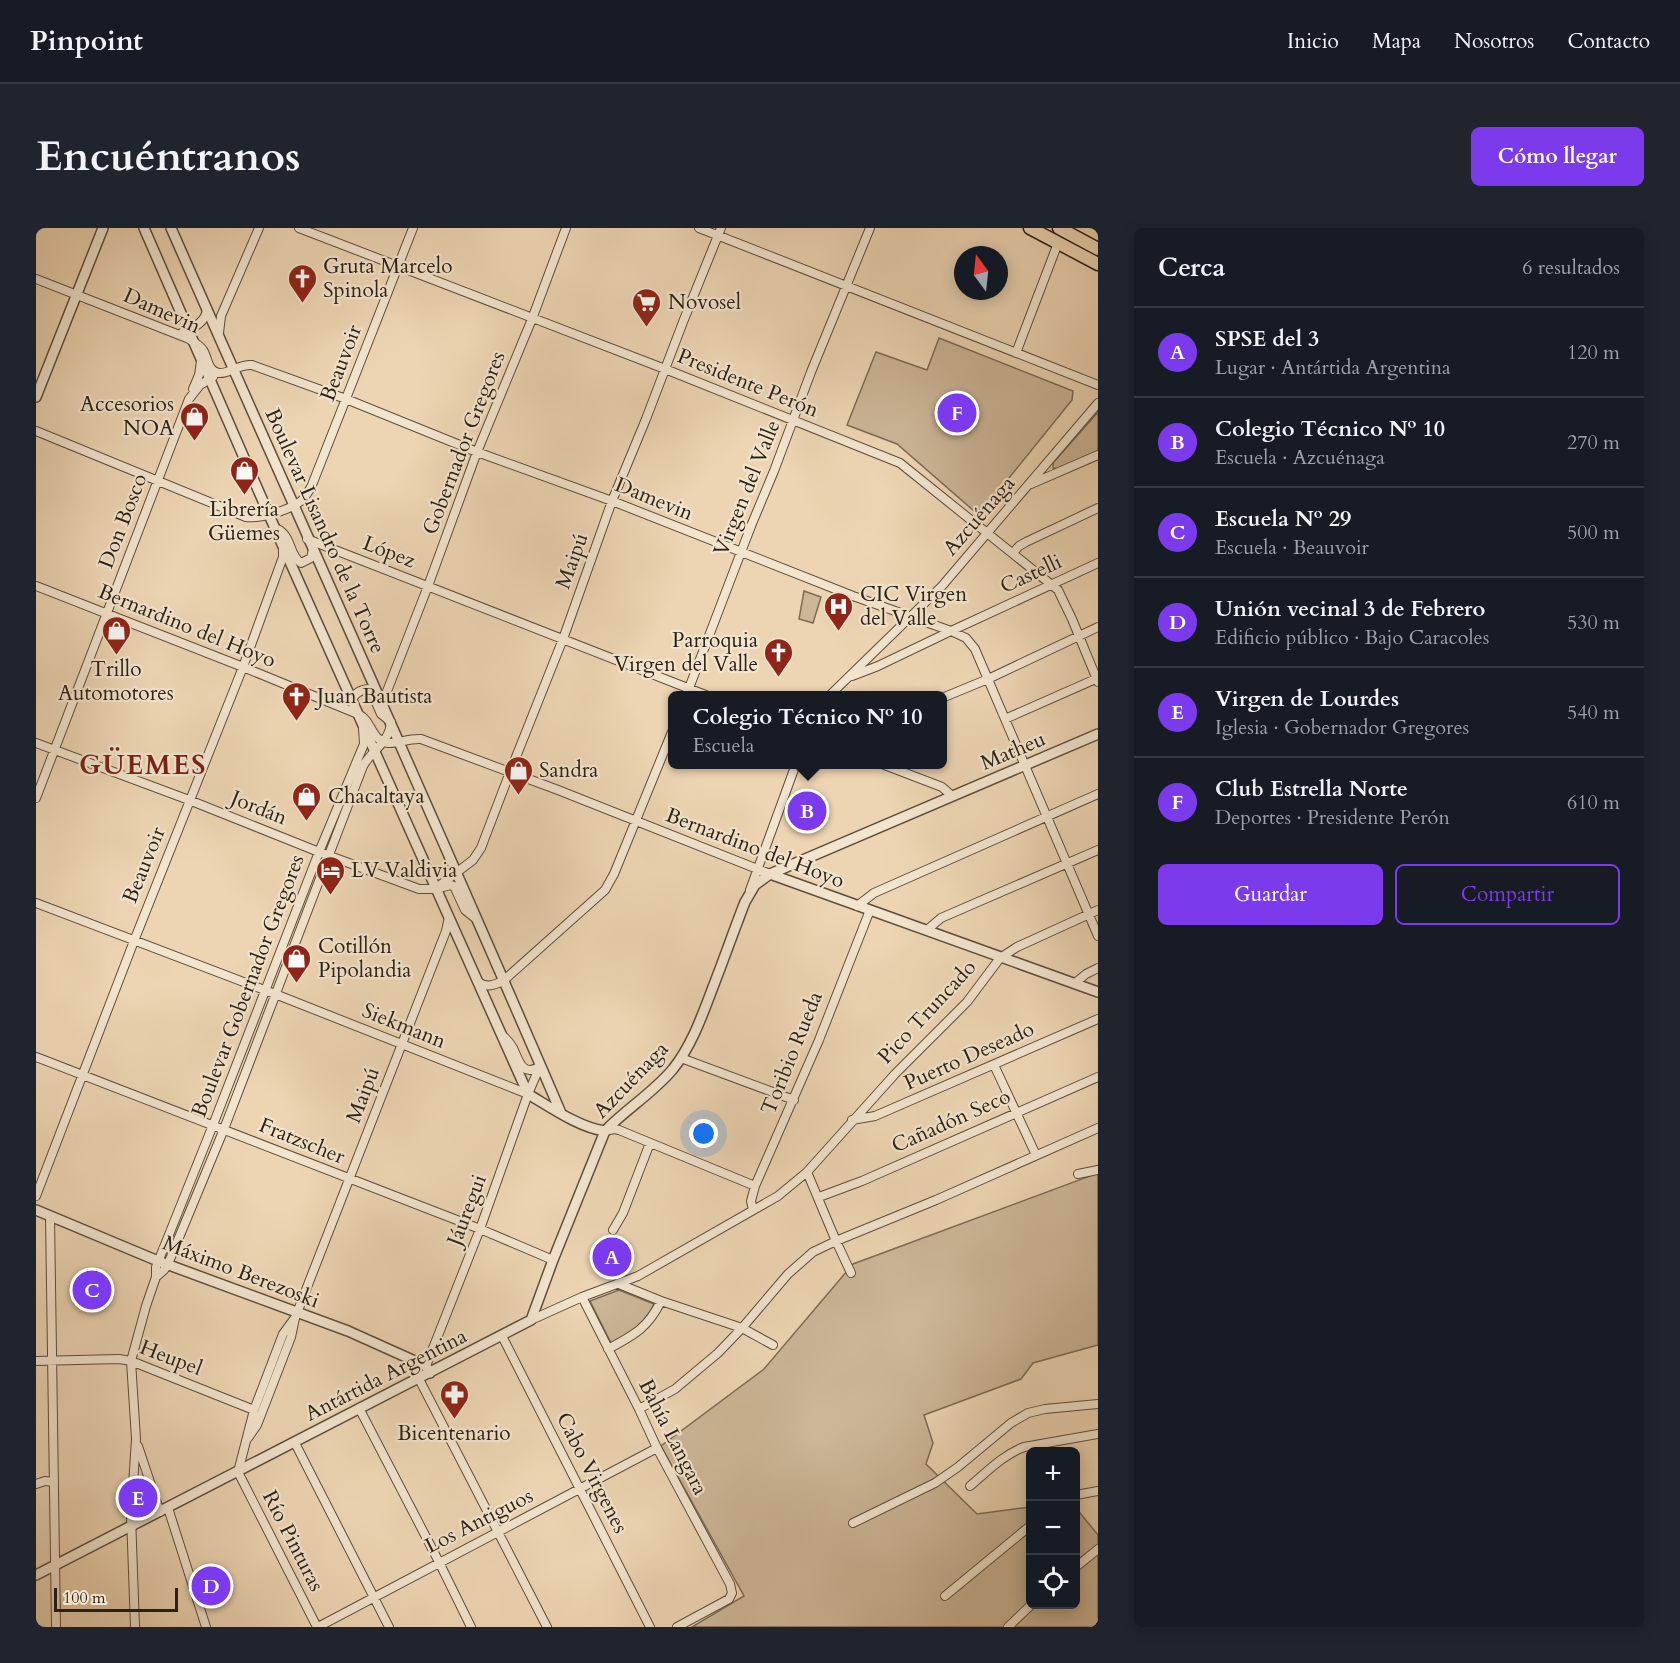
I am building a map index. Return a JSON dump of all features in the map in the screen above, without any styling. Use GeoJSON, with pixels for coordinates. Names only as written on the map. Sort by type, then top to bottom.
{"type":"FeatureCollection","features":[{"type":"Feature","properties":{"kind":"highway"},"geometry":{"type":"LineString","coordinates":[[1030,228],[1093,262]]}},
{"type":"Feature","properties":{"kind":"highway"},"geometry":{"type":"LineString","coordinates":[[1059,228],[1098,248]]}},
{"type":"Feature","properties":{"kind":"street"},"geometry":{"type":"LineString","coordinates":[[36,397],[102,228]]}},
{"type":"Feature","properties":{"kind":"street","name":"Boulevar Lisandro de la Torre"},"geometry":{"type":"LineString","coordinates":[[144,228],[435,889],[528,1094]]}},
{"type":"Feature","properties":{"kind":"street","name":"Boulevar Lisandro de la Torre"},"geometry":{"type":"LineString","coordinates":[[171,228],[227,355],[227,371],[294,505],[400,741],[561,1113]]}},
{"type":"Feature","properties":{"kind":"street"},"geometry":{"type":"LineString","coordinates":[[219,338],[221,316],[259,228]]}},
{"type":"Feature","properties":{"kind":"street","name":"Presidente Perón"},"geometry":{"type":"LineString","coordinates":[[299,228],[665,369],[900,463],[1051,584],[1062,597],[1098,680]]}},
{"type":"Feature","properties":{"kind":"street","name":"Beauvoir"},"geometry":{"type":"LineString","coordinates":[[294,505],[303,499],[312,486],[413,228]]}},
{"type":"Feature","properties":{"kind":"street","name":"Gobernador Gregores"},"geometry":{"type":"LineString","coordinates":[[382,704],[477,452],[532,319],[566,228]]}},
{"type":"Feature","properties":{"kind":"street"},"geometry":{"type":"LineString","coordinates":[[699,228],[720,232],[1098,385]]}},
{"type":"Feature","properties":{"kind":"street","name":"Virgen del Valle"},"geometry":{"type":"LineString","coordinates":[[688,691],[870,228]]}},
{"type":"Feature","properties":{"kind":"street","name":"Maipú"},"geometry":{"type":"LineString","coordinates":[[435,889],[473,860],[478,853],[563,639],[612,501],[720,232]]}},
{"type":"Feature","properties":{"kind":"street"},"geometry":{"type":"LineString","coordinates":[[1016,353],[1058,243]]}},
{"type":"Feature","properties":{"kind":"street"},"geometry":{"type":"LineString","coordinates":[[1093,262],[1098,248]]}},
{"type":"Feature","properties":{"kind":"street","name":"Damevin"},"geometry":{"type":"LineString","coordinates":[[36,279],[173,332],[195,343],[204,350],[212,370],[227,371],[243,365],[252,365],[346,399],[477,452],[612,501],[741,553],[966,638],[975,649],[1098,936]]}},
{"type":"Feature","properties":{"kind":"street"},"geometry":{"type":"LineString","coordinates":[[173,332],[185,331],[204,319],[207,309]]}},
{"type":"Feature","properties":{"kind":"street"},"geometry":{"type":"LineString","coordinates":[[189,399],[199,375],[201,356]]}},
{"type":"Feature","properties":{"kind":"street","name":"Don Bosco"},"geometry":{"type":"LineString","coordinates":[[36,798],[189,399],[200,385],[227,371]]}},
{"type":"Feature","properties":{"kind":"street","name":"Azcuénaga"},"geometry":{"type":"LineString","coordinates":[[834,691],[942,586],[1098,403]]}},
{"type":"Feature","properties":{"kind":"street"},"geometry":{"type":"LineString","coordinates":[[36,431],[246,517],[274,519],[294,505]]}},
{"type":"Feature","properties":{"kind":"street"},"geometry":{"type":"LineString","coordinates":[[1029,484],[1098,455]]}},
{"type":"Feature","properties":{"kind":"street"},"geometry":{"type":"LineString","coordinates":[[1013,553],[1026,542],[1098,508]]}},
{"type":"Feature","properties":{"kind":"street"},"geometry":{"type":"LineString","coordinates":[[283,511],[293,514],[303,535],[311,544],[311,558],[301,563],[298,562],[285,535],[274,519],[283,511]]}},
{"type":"Feature","properties":{"kind":"street","name":"López"},"geometry":{"type":"LineString","coordinates":[[311,544],[428,586],[609,656],[686,691]]}},
{"type":"Feature","properties":{"kind":"street","name":"Beauvoir"},"geometry":{"type":"LineString","coordinates":[[36,1196],[189,800],[243,667],[283,556],[283,546]]}},
{"type":"Feature","properties":{"kind":"street","name":"Castelli"},"geometry":{"type":"LineString","coordinates":[[848,677],[878,666],[1098,563]]}},
{"type":"Feature","properties":{"kind":"street","name":"Bernardino del Hoyo"},"geometry":{"type":"LineString","coordinates":[[36,586],[243,667],[360,718]]}},
{"type":"Feature","properties":{"kind":"street"},"geometry":{"type":"LineString","coordinates":[[947,696],[1098,627]]}},
{"type":"Feature","properties":{"kind":"street"},"geometry":{"type":"LineString","coordinates":[[1005,719],[1098,680]]}},
{"type":"Feature","properties":{"kind":"street"},"geometry":{"type":"LineString","coordinates":[[352,701],[357,692],[368,689],[371,691],[381,714],[391,722],[384,742],[375,737],[366,718],[360,718]]}},
{"type":"Feature","properties":{"kind":"street","name":"Boulevar Gobernador Gregores"},"geometry":{"type":"LineString","coordinates":[[163,1262],[213,1125],[319,852],[364,744],[360,718]]}},
{"type":"Feature","properties":{"kind":"street","name":"Matheu"},"geometry":{"type":"LineString","coordinates":[[749,893],[758,882],[770,874],[1098,734]]}},
{"type":"Feature","properties":{"kind":"street","name":"Bernardino del Hoyo"},"geometry":{"type":"LineString","coordinates":[[384,742],[393,743],[411,738],[421,739],[770,874],[1098,992]]}},
{"type":"Feature","properties":{"kind":"street","name":"Boulevar Gobernador Gregores"},"geometry":{"type":"LineString","coordinates":[[163,1262],[224,1128],[363,766],[384,742]]}},
{"type":"Feature","properties":{"kind":"street"},"geometry":{"type":"LineString","coordinates":[[478,982],[490,986],[503,981],[605,890],[614,874],[668,742]]}},
{"type":"Feature","properties":{"kind":"street","name":"Jordán"},"geometry":{"type":"LineString","coordinates":[[36,743],[419,889],[454,886],[465,910],[475,918]]}},
{"type":"Feature","properties":{"kind":"street","name":"Azcuénaga"},"geometry":{"type":"LineString","coordinates":[[531,1320],[605,1131],[651,1092],[673,1069],[696,1032],[794,769]]}},
{"type":"Feature","properties":{"kind":"street"},"geometry":{"type":"LineString","coordinates":[[893,769],[942,787],[952,796]]}},
{"type":"Feature","properties":{"kind":"street"},"geometry":{"type":"LineString","coordinates":[[857,906],[874,893],[1098,794]]}},
{"type":"Feature","properties":{"kind":"street"},"geometry":{"type":"LineString","coordinates":[[927,930],[940,918],[1098,850]]}},
{"type":"Feature","properties":{"kind":"street","name":"Siekmann"},"geometry":{"type":"LineString","coordinates":[[36,903],[528,1094],[595,1130],[619,1130],[755,1186]]}},
{"type":"Feature","properties":{"kind":"street","name":"Toribio Rueda"},"geometry":{"type":"LineString","coordinates":[[753,1210],[751,1201],[755,1186],[794,1100],[870,910]]}},
{"type":"Feature","properties":{"kind":"street","name":"Pico Truncado"},"geometry":{"type":"LineString","coordinates":[[753,1210],[778,1196],[807,1172],[895,1074],[967,1002],[1000,958],[1017,947],[1098,910]]}},
{"type":"Feature","properties":{"kind":"street","name":"Maipú"},"geometry":{"type":"LineString","coordinates":[[248,1437],[257,1425],[291,1336],[296,1315],[446,931],[448,917]]}},
{"type":"Feature","properties":{"kind":"street"},"geometry":{"type":"LineString","coordinates":[[1075,983],[1098,968]]}},
{"type":"Feature","properties":{"kind":"street","name":"Puerto Deseado"},"geometry":{"type":"LineString","coordinates":[[852,1120],[874,1116],[1098,1019]]}},
{"type":"Feature","properties":{"kind":"street"},"geometry":{"type":"LineString","coordinates":[[498,1030],[511,1044],[524,1069],[534,1070],[540,1066]]}},
{"type":"Feature","properties":{"kind":"street","name":"Fratzscher"},"geometry":{"type":"LineString","coordinates":[[36,1057],[224,1128],[553,1260]]}},
{"type":"Feature","properties":{"kind":"street"},"geometry":{"type":"LineString","coordinates":[[681,1058],[794,1100]]}},
{"type":"Feature","properties":{"kind":"street"},"geometry":{"type":"LineString","coordinates":[[994,1065],[1036,1155]]}},
{"type":"Feature","properties":{"kind":"street","name":"Jáuregui"},"geometry":{"type":"LineString","coordinates":[[428,1369],[540,1066]]}},
{"type":"Feature","properties":{"kind":"street","name":"Cañadón Seco"},"geometry":{"type":"LineString","coordinates":[[819,1197],[862,1181],[1098,1077]]}},
{"type":"Feature","properties":{"kind":"street"},"geometry":{"type":"LineString","coordinates":[[639,1409],[675,1389],[718,1353],[788,1274],[813,1252],[1098,1128]]}},
{"type":"Feature","properties":{"kind":"street"},"geometry":{"type":"LineString","coordinates":[[613,1230],[623,1213],[650,1143]]}},
{"type":"Feature","properties":{"kind":"street"},"geometry":{"type":"LineString","coordinates":[[1078,1174],[1098,1170]]}},
{"type":"Feature","properties":{"kind":"street"},"geometry":{"type":"LineString","coordinates":[[807,1172],[851,1273]]}},
{"type":"Feature","properties":{"kind":"street","name":"Máximo Berezoski"},"geometry":{"type":"LineString","coordinates":[[36,1210],[296,1315],[348,1331],[428,1369]]}},
{"type":"Feature","properties":{"kind":"street","name":"Antártida Argentina"},"geometry":{"type":"LineString","coordinates":[[36,1575],[419,1379],[428,1369],[582,1297],[638,1276],[753,1210]]}},
{"type":"Feature","properties":{"kind":"street"},"geometry":{"type":"LineString","coordinates":[[50,1216],[56,1627]]}},
{"type":"Feature","properties":{"kind":"street"},"geometry":{"type":"LineString","coordinates":[[135,1627],[131,1527],[136,1439],[131,1361],[156,1277],[156,1267],[163,1262]]}},
{"type":"Feature","properties":{"kind":"street"},"geometry":{"type":"LineString","coordinates":[[619,1284],[661,1301],[742,1328],[773,1345]]}},
{"type":"Feature","properties":{"kind":"street","name":"Bahía Langara"},"geometry":{"type":"LineString","coordinates":[[582,1297],[657,1448],[730,1584],[732,1593],[729,1599],[677,1627]]}},
{"type":"Feature","properties":{"kind":"street"},"geometry":{"type":"LineString","coordinates":[[608,1349],[643,1328],[654,1315],[661,1301]]}},
{"type":"Feature","properties":{"kind":"street","name":"Maipú"},"geometry":{"type":"LineString","coordinates":[[238,1472],[254,1410],[283,1334],[296,1315]]}},
{"type":"Feature","properties":{"kind":"street","name":"Cabo Virgenes"},"geometry":{"type":"LineString","coordinates":[[502,1336],[650,1627]]}},
{"type":"Feature","properties":{"kind":"street","name":"Heupel"},"geometry":{"type":"LineString","coordinates":[[36,1361],[119,1359],[131,1361],[254,1410]]}},
{"type":"Feature","properties":{"kind":"street"},"geometry":{"type":"LineString","coordinates":[[419,1379],[547,1627]]}},
{"type":"Feature","properties":{"kind":"street"},"geometry":{"type":"LineString","coordinates":[[853,1523],[935,1483],[1011,1423],[1028,1413],[1098,1404]]}},
{"type":"Feature","properties":{"kind":"street"},"geometry":{"type":"LineString","coordinates":[[359,1408],[471,1627]]}},
{"type":"Feature","properties":{"kind":"street"},"geometry":{"type":"LineString","coordinates":[[970,1486],[1008,1454],[1024,1447],[1098,1434]]}},
{"type":"Feature","properties":{"kind":"street"},"geometry":{"type":"LineString","coordinates":[[136,1439],[206,1627]]}},
{"type":"Feature","properties":{"kind":"street"},"geometry":{"type":"LineString","coordinates":[[295,1443],[389,1627]]}},
{"type":"Feature","properties":{"kind":"street","name":"Los Antiguos"},"geometry":{"type":"LineString","coordinates":[[317,1627],[657,1448]]}},
{"type":"Feature","properties":{"kind":"street","name":"Río Pinturas"},"geometry":{"type":"LineString","coordinates":[[238,1472],[317,1627]]}},
{"type":"Feature","properties":{"kind":"street"},"geometry":{"type":"LineString","coordinates":[[36,1484],[45,1480],[54,1482]]}},
{"type":"Feature","properties":{"kind":"street"},"geometry":{"type":"LineString","coordinates":[[1080,1495],[1098,1491]]}},
{"type":"Feature","properties":{"kind":"street"},"geometry":{"type":"LineString","coordinates":[[945,1596],[1026,1529]]}},
{"type":"Feature","properties":{"kind":"street"},"geometry":{"type":"LineString","coordinates":[[1080,1564],[1098,1549]]}},
{"type":"Feature","properties":{"kind":"street"},"geometry":{"type":"LineString","coordinates":[[1008,1627],[1028,1609]]}},
{"type":"Feature","properties":{"kind":"shaded area"},"geometry":{"type":"Polygon","coordinates":[[[939,338],[1073,391],[1072,400],[984,509],[974,511],[897,444],[847,425],[876,352],[927,370],[939,338]]]}},
{"type":"Feature","properties":{"kind":"shaded area"},"geometry":{"type":"Polygon","coordinates":[[[1098,412],[1098,451],[1058,469],[1053,468],[1053,463],[1098,412]]]}},
{"type":"Feature","properties":{"kind":"shaded area"},"geometry":{"type":"Polygon","coordinates":[[[804,591],[821,597],[813,623],[799,619],[804,591]]]}},
{"type":"Feature","properties":{"kind":"shaded area"},"geometry":{"type":"Polygon","coordinates":[[[1098,1173],[1098,1345],[1033,1363],[1021,1379],[924,1415],[933,1443],[926,1464],[977,1514],[1026,1508],[1026,1609],[1080,1609],[1080,1513],[1098,1535],[1098,1627],[692,1627],[744,1596],[661,1446],[764,1369],[853,1264],[1098,1173]]]}},
{"type":"Feature","properties":{"kind":"shaded area"},"geometry":{"type":"Polygon","coordinates":[[[619,1290],[654,1304],[636,1327],[611,1343],[590,1301],[619,1290]]]}},
{"type":"Feature","properties":{"kind":"place","name":"Gruta Marcelo Spinola"},"geometry":{"type":"Point","coordinates":[302,304]}},
{"type":"Feature","properties":{"kind":"place","name":"Novosel"},"geometry":{"type":"Point","coordinates":[647,328]}},
{"type":"Feature","properties":{"kind":"place","name":"Club Estrella Norte"},"geometry":{"type":"Point","coordinates":[957,413]}},
{"type":"Feature","properties":{"kind":"place","name":"Accesorios NOA"},"geometry":{"type":"Point","coordinates":[195,442]}},
{"type":"Feature","properties":{"kind":"place","name":"Librería Güemes"},"geometry":{"type":"Point","coordinates":[244,496]}},
{"type":"Feature","properties":{"kind":"place","name":"CIC Virgen del Valle"},"geometry":{"type":"Point","coordinates":[839,632]}},
{"type":"Feature","properties":{"kind":"place","name":"Trillo Automotores"},"geometry":{"type":"Point","coordinates":[116,656]}},
{"type":"Feature","properties":{"kind":"place","name":"Parroquia Virgen del Valle"},"geometry":{"type":"Point","coordinates":[779,678]}},
{"type":"Feature","properties":{"kind":"place","name":"Juan Bautista"},"geometry":{"type":"Point","coordinates":[296,722]}},
{"type":"Feature","properties":{"kind":"place","name":"Sandra"},"geometry":{"type":"Point","coordinates":[518,796]}},
{"type":"Feature","properties":{"kind":"place","name":"Colegio Técnico Nº 10"},"geometry":{"type":"Point","coordinates":[807,811]}},
{"type":"Feature","properties":{"kind":"place","name":"Chacaltaya"},"geometry":{"type":"Point","coordinates":[307,822]}},
{"type":"Feature","properties":{"kind":"place","name":"LV Valdivia"},"geometry":{"type":"Point","coordinates":[330,896]}},
{"type":"Feature","properties":{"kind":"place","name":"Cotillón Pipolandia"},"geometry":{"type":"Point","coordinates":[297,984]}},
{"type":"Feature","properties":{"kind":"place","name":"SPSE del 3"},"geometry":{"type":"Point","coordinates":[612,1257]}},
{"type":"Feature","properties":{"kind":"place","name":"Escuela Nº 29"},"geometry":{"type":"Point","coordinates":[92,1290]}},
{"type":"Feature","properties":{"kind":"place","name":"Bicentenario"},"geometry":{"type":"Point","coordinates":[454,1420]}},
{"type":"Feature","properties":{"kind":"place","name":"Virgen de Lourdes"},"geometry":{"type":"Point","coordinates":[138,1498]}},
{"type":"Feature","properties":{"kind":"place","name":"Unión vecinal 3 de Febrero"},"geometry":{"type":"Point","coordinates":[211,1586]}},
{"type":"Feature","properties":{"kind":"district","name":"GÜEMES"},"geometry":{"type":"Point","coordinates":[143,765]}}]}
